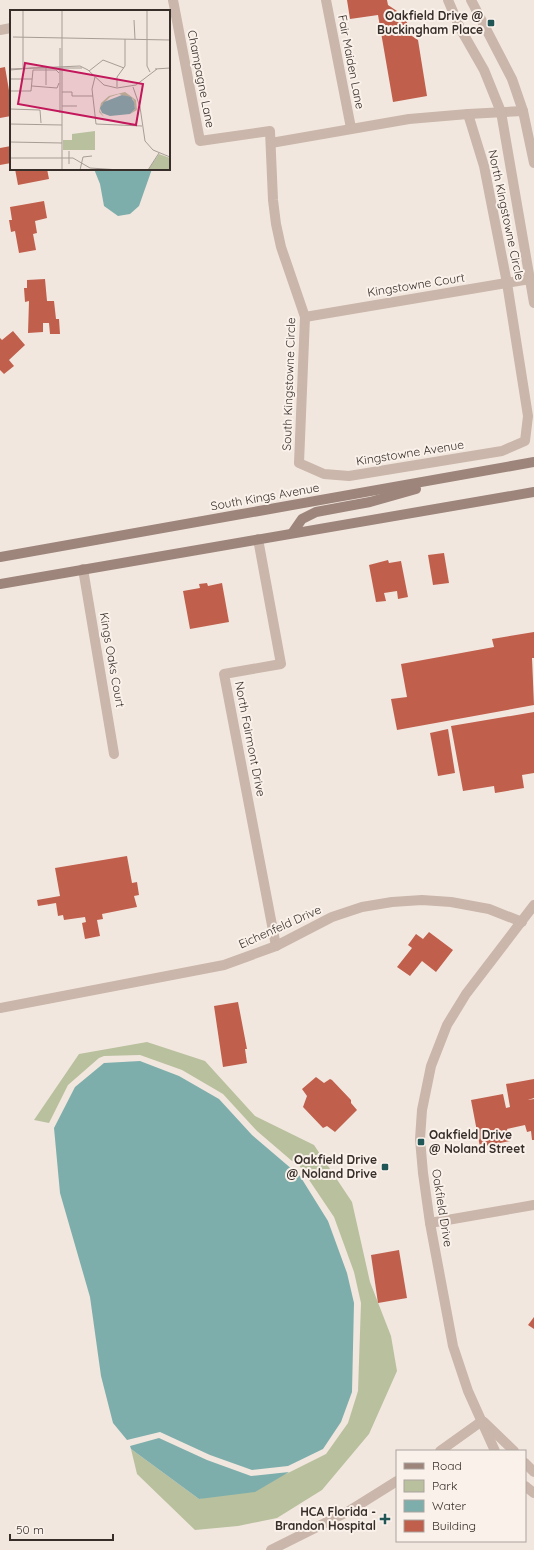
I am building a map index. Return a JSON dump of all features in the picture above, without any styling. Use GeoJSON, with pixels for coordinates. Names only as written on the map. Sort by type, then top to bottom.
{"type":"FeatureCollection","features":[{"type":"Feature","properties":{"kind":"main road","name":"South Kings Avenue"},"geometry":{"type":"LineString","coordinates":[[0,556],[534,462]]}},
{"type":"Feature","properties":{"kind":"main road"},"geometry":{"type":"LineString","coordinates":[[293,532],[302,519],[316,512],[370,502],[464,475]]}},
{"type":"Feature","properties":{"kind":"main road"},"geometry":{"type":"LineString","coordinates":[[0,584],[293,532],[534,492]]}},
{"type":"Feature","properties":{"kind":"street","name":"Champagne Lane"},"geometry":{"type":"LineString","coordinates":[[173,0],[200,141],[270,130],[271,143]]}},
{"type":"Feature","properties":{"kind":"street","name":"Fair Maiden Lane"},"geometry":{"type":"LineString","coordinates":[[326,0],[351,128]]}},
{"type":"Feature","properties":{"kind":"street"},"geometry":{"type":"LineString","coordinates":[[448,0],[460,28],[484,70],[501,112],[534,303]]}},
{"type":"Feature","properties":{"kind":"street"},"geometry":{"type":"LineString","coordinates":[[472,0],[512,79],[523,111],[534,163]]}},
{"type":"Feature","properties":{"kind":"street"},"geometry":{"type":"LineString","coordinates":[[0,30],[10,28]]}},
{"type":"Feature","properties":{"kind":"street"},"geometry":{"type":"LineString","coordinates":[[271,143],[351,128],[409,120],[468,114],[523,111]]}},
{"type":"Feature","properties":{"kind":"street","name":"North Kingstowne Circle"},"geometry":{"type":"LineString","coordinates":[[468,114],[484,166],[507,283],[528,416],[525,441]]}},
{"type":"Feature","properties":{"kind":"street","name":"South Kingstowne Circle"},"geometry":{"type":"LineString","coordinates":[[271,143],[273,200],[276,224],[281,247],[305,317],[299,463]]}},
{"type":"Feature","properties":{"kind":"street","name":"Kingstowne Court"},"geometry":{"type":"LineString","coordinates":[[305,317],[530,279]]}},
{"type":"Feature","properties":{"kind":"street","name":"Kingstowne Avenue"},"geometry":{"type":"LineString","coordinates":[[299,463],[324,474],[349,476],[502,451],[525,441]]}},
{"type":"Feature","properties":{"kind":"street","name":"North Fairmont Drive"},"geometry":{"type":"LineString","coordinates":[[258,539],[281,664],[224,674],[276,946]]}},
{"type":"Feature","properties":{"kind":"street","name":"Kings Oaks Court"},"geometry":{"type":"LineString","coordinates":[[83,570],[114,754]]}},
{"type":"Feature","properties":{"kind":"street","name":"Eichenfeld Drive"},"geometry":{"type":"LineString","coordinates":[[0,1008],[224,966],[276,946],[332,917],[362,907],[392,902],[422,900],[451,902],[489,909],[522,922]]}},
{"type":"Feature","properties":{"kind":"street","name":"Oakfield Drive"},"geometry":{"type":"LineString","coordinates":[[495,1450],[468,1391],[453,1346],[430,1223],[420,1139],[422,1110],[431,1066],[447,1025],[458,1006],[534,905]]}},
{"type":"Feature","properties":{"kind":"street"},"geometry":{"type":"LineString","coordinates":[[430,1223],[534,1205]]}},
{"type":"Feature","properties":{"kind":"street"},"geometry":{"type":"LineString","coordinates":[[441,1450],[482,1421]]}},
{"type":"Feature","properties":{"kind":"street","name":"Oakfield Drive"},"geometry":{"type":"LineString","coordinates":[[482,1421],[513,1450]]}},
{"type":"Feature","properties":{"kind":"street"},"geometry":{"type":"LineString","coordinates":[[526,1464],[534,1472]]}},
{"type":"Feature","properties":{"kind":"street"},"geometry":{"type":"LineString","coordinates":[[271,1550],[349,1511],[396,1482]]}},
{"type":"Feature","properties":{"kind":"street"},"geometry":{"type":"LineString","coordinates":[[526,1487],[534,1493]]}},
{"type":"Feature","properties":{"kind":"green space"},"geometry":{"type":"Polygon","coordinates":[[[147,1042],[205,1061],[255,1116],[314,1145],[352,1202],[370,1282],[391,1336],[397,1371],[369,1434],[322,1490],[277,1518],[238,1526],[195,1530],[137,1474],[131,1449],[199,1499],[288,1473],[326,1454],[348,1423],[358,1391],[361,1303],[354,1272],[334,1217],[297,1162],[292,1161],[257,1131],[223,1094],[182,1070],[140,1055],[104,1056],[99,1058],[68,1085],[49,1123],[34,1120],[79,1054],[147,1042]]]}},
{"type":"Feature","properties":{"kind":"water"},"geometry":{"type":"Polygon","coordinates":[[[94,170],[152,170],[139,206],[130,214],[118,216],[104,206],[100,184],[94,170]]]}},
{"type":"Feature","properties":{"kind":"water"},"geometry":{"type":"Polygon","coordinates":[[[140,1061],[179,1076],[219,1099],[252,1135],[300,1176],[328,1221],[347,1273],[354,1303],[352,1392],[341,1422],[323,1449],[288,1466],[252,1470],[210,1455],[160,1432],[127,1440],[113,1423],[101,1376],[90,1297],[60,1193],[54,1128],[75,1087],[104,1063],[140,1061]]]}},
{"type":"Feature","properties":{"kind":"water"},"geometry":{"type":"Polygon","coordinates":[[[159,1438],[207,1460],[251,1476],[289,1472],[255,1492],[199,1499],[131,1449],[130,1446],[159,1438]]]}},
{"type":"Feature","properties":{"kind":"building"},"geometry":{"type":"Polygon","coordinates":[[[347,0],[387,0],[388,5],[406,17],[409,34],[418,40],[427,96],[393,102],[378,15],[350,19],[347,0]]]}},
{"type":"Feature","properties":{"kind":"building"},"geometry":{"type":"Polygon","coordinates":[[[5,67],[10,96],[10,116],[0,118],[0,68],[5,67]]]}},
{"type":"Feature","properties":{"kind":"building"},"geometry":{"type":"Polygon","coordinates":[[[10,146],[10,163],[0,165],[0,148],[10,146]]]}},
{"type":"Feature","properties":{"kind":"building"},"geometry":{"type":"Polygon","coordinates":[[[15,170],[47,170],[49,179],[18,185],[15,170]]]}},
{"type":"Feature","properties":{"kind":"building"},"geometry":{"type":"Polygon","coordinates":[[[44,201],[47,218],[35,221],[37,233],[33,234],[36,250],[19,253],[15,231],[11,232],[9,220],[12,220],[10,207],[44,201]]]}},
{"type":"Feature","properties":{"kind":"building"},"geometry":{"type":"Polygon","coordinates":[[[45,279],[47,301],[54,301],[56,319],[59,319],[60,334],[50,334],[49,323],[43,323],[43,332],[28,333],[29,301],[25,302],[24,288],[27,288],[27,280],[45,279]]]}},
{"type":"Feature","properties":{"kind":"building"},"geometry":{"type":"Polygon","coordinates":[[[13,331],[25,345],[9,360],[14,366],[4,374],[0,370],[0,338],[2,340],[13,331]]]}},
{"type":"Feature","properties":{"kind":"building"},"geometry":{"type":"Polygon","coordinates":[[[444,553],[449,583],[433,585],[428,555],[444,553]]]}},
{"type":"Feature","properties":{"kind":"building"},"geometry":{"type":"Polygon","coordinates":[[[388,560],[389,563],[401,561],[408,597],[398,599],[397,591],[384,593],[386,601],[376,602],[369,565],[388,560]]]}},
{"type":"Feature","properties":{"kind":"building"},"geometry":{"type":"Polygon","coordinates":[[[207,583],[208,586],[222,583],[229,622],[190,629],[183,591],[200,588],[199,584],[207,583]]]}},
{"type":"Feature","properties":{"kind":"building"},"geometry":{"type":"Polygon","coordinates":[[[534,632],[534,658],[532,658],[534,705],[397,730],[391,699],[407,697],[401,664],[494,647],[492,639],[534,632]]]}},
{"type":"Feature","properties":{"kind":"building"},"geometry":{"type":"Polygon","coordinates":[[[534,712],[534,773],[522,775],[524,788],[495,793],[494,786],[463,791],[451,726],[534,712]]]}},
{"type":"Feature","properties":{"kind":"building"},"geometry":{"type":"Polygon","coordinates":[[[448,729],[455,773],[438,776],[430,733],[448,729]]]}},
{"type":"Feature","properties":{"kind":"building"},"geometry":{"type":"Polygon","coordinates":[[[127,856],[132,883],[137,882],[139,895],[134,896],[137,907],[102,914],[103,919],[97,920],[100,936],[85,939],[82,923],[86,922],[85,917],[64,920],[63,915],[58,916],[56,903],[38,906],[37,900],[60,896],[55,868],[127,856]]]}},
{"type":"Feature","properties":{"kind":"building"},"geometry":{"type":"Polygon","coordinates":[[[429,932],[453,950],[436,972],[422,961],[410,976],[397,967],[412,948],[408,945],[416,934],[423,939],[429,932]]]}},
{"type":"Feature","properties":{"kind":"building"},"geometry":{"type":"Polygon","coordinates":[[[238,1002],[247,1049],[245,1049],[247,1063],[223,1067],[214,1006],[238,1002]]]}},
{"type":"Feature","properties":{"kind":"building"},"geometry":{"type":"Polygon","coordinates":[[[316,1077],[324,1083],[330,1079],[332,1080],[351,1100],[351,1103],[357,1110],[335,1132],[327,1126],[323,1128],[303,1107],[307,1096],[302,1089],[316,1077]]]}},
{"type":"Feature","properties":{"kind":"building"},"geometry":{"type":"Polygon","coordinates":[[[534,1079],[534,1098],[528,1100],[534,1099],[534,1140],[532,1140],[531,1131],[527,1132],[525,1125],[507,1129],[510,1141],[480,1147],[471,1100],[503,1094],[506,1108],[510,1107],[506,1084],[534,1079]]]}},
{"type":"Feature","properties":{"kind":"building"},"geometry":{"type":"Polygon","coordinates":[[[399,1250],[407,1298],[378,1303],[371,1255],[399,1250]]]}},
{"type":"Feature","properties":{"kind":"building"},"geometry":{"type":"Polygon","coordinates":[[[534,1317],[534,1329],[528,1325],[534,1317]]]}},
{"type":"Feature","properties":{"kind":"place","name":"Oakfield Drive @ Buckingham Place"},"geometry":{"type":"Point","coordinates":[491,23]}},
{"type":"Feature","properties":{"kind":"place","name":"Oakfield Drive @ Noland Street"},"geometry":{"type":"Point","coordinates":[421,1142]}},
{"type":"Feature","properties":{"kind":"place","name":"Oakfield Drive @ Noland Drive"},"geometry":{"type":"Point","coordinates":[385,1167]}},
{"type":"Feature","properties":{"kind":"place","name":"HCA Florida - Brandon Hospital"},"geometry":{"type":"Point","coordinates":[385,1519]}}]}
